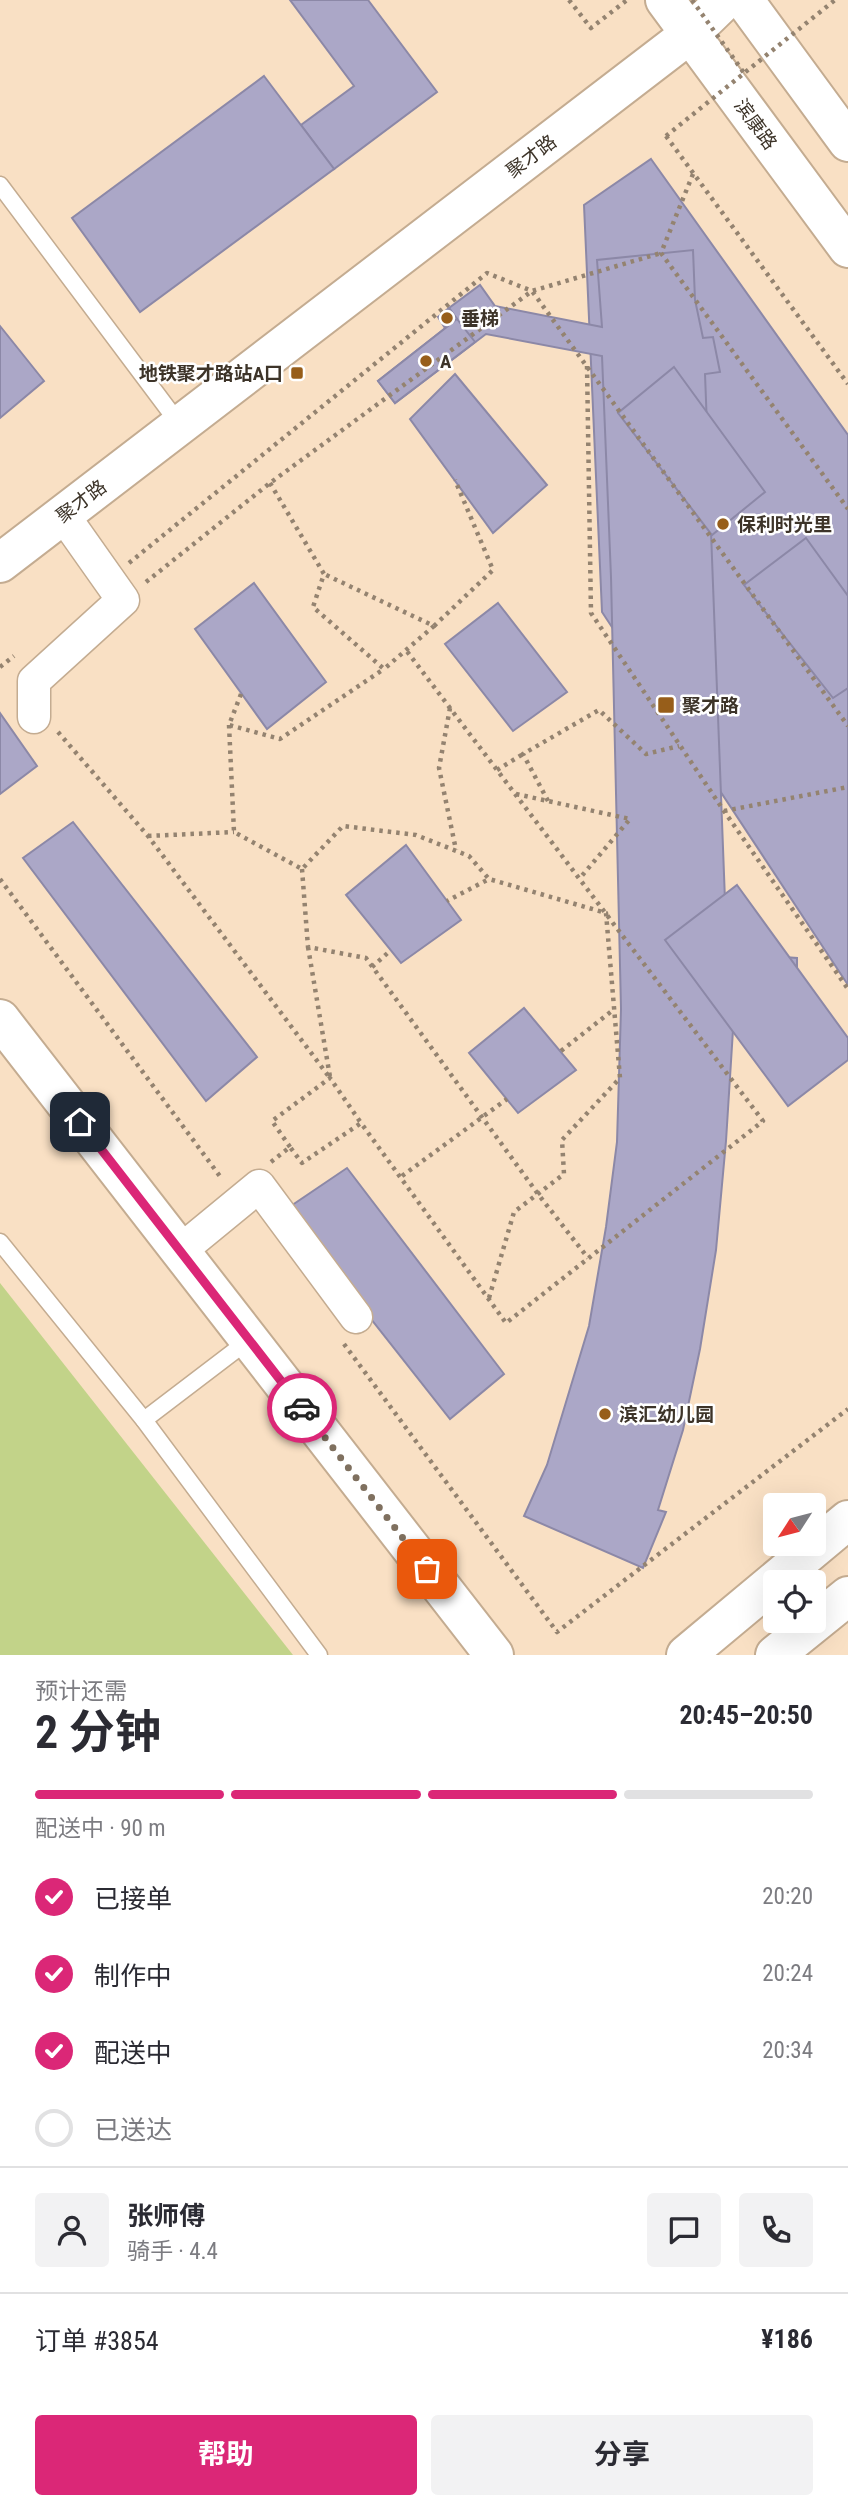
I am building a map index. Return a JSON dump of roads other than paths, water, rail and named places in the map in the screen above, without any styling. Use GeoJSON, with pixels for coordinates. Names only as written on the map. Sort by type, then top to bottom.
{"type":"FeatureCollection","features":[{"type":"Feature","properties":{"kind":"street","name":"滨康路"},"geometry":{"type":"LineString","coordinates":[[665,0],[691,17],[848,248]]}},
{"type":"Feature","properties":{"kind":"street","name":"聚才路"},"geometry":{"type":"LineString","coordinates":[[0,563],[180,425],[691,17],[725,0]]}},
{"type":"Feature","properties":{"kind":"street"},"geometry":{"type":"LineString","coordinates":[[744,0],[848,142]]}},
{"type":"Feature","properties":{"kind":"street"},"geometry":{"type":"LineString","coordinates":[[46,725],[34,681],[121,586],[63,515]]}},
{"type":"Feature","properties":{"kind":"street"},"geometry":{"type":"LineString","coordinates":[[0,1018],[494,1655]]}},
{"type":"Feature","properties":{"kind":"street"},"geometry":{"type":"LineString","coordinates":[[180,1251],[259,1186],[349,1328]]}},
{"type":"Feature","properties":{"kind":"street"},"geometry":{"type":"LineString","coordinates":[[686,1655],[848,1520]]}},
{"type":"Feature","properties":{"kind":"street"},"geometry":{"type":"LineString","coordinates":[[775,1655],[848,1596]]}},
{"type":"Feature","properties":{"kind":"lane"},"geometry":{"type":"LineString","coordinates":[[0,184],[180,425]]}},
{"type":"Feature","properties":{"kind":"lane"},"geometry":{"type":"LineString","coordinates":[[0,1241],[144,1420],[319,1655]]}},
{"type":"Feature","properties":{"kind":"lane"},"geometry":{"type":"LineString","coordinates":[[144,1420],[249,1340]]}},
{"type":"Feature","properties":{"kind":"place","name":"垂梯"},"geometry":{"type":"Point","coordinates":[447,318]}},
{"type":"Feature","properties":{"kind":"place","name":"A"},"geometry":{"type":"Point","coordinates":[426,361]}},
{"type":"Feature","properties":{"kind":"place","name":"地铁聚才路站A口"},"geometry":{"type":"Point","coordinates":[297,373]}},
{"type":"Feature","properties":{"kind":"place","name":"保利时光里"},"geometry":{"type":"Point","coordinates":[723,524]}},
{"type":"Feature","properties":{"kind":"place","name":"聚才路"},"geometry":{"type":"Point","coordinates":[666,705]}},
{"type":"Feature","properties":{"kind":"place","name":"滨汇幼儿园"},"geometry":{"type":"Point","coordinates":[605,1414]}}]}
